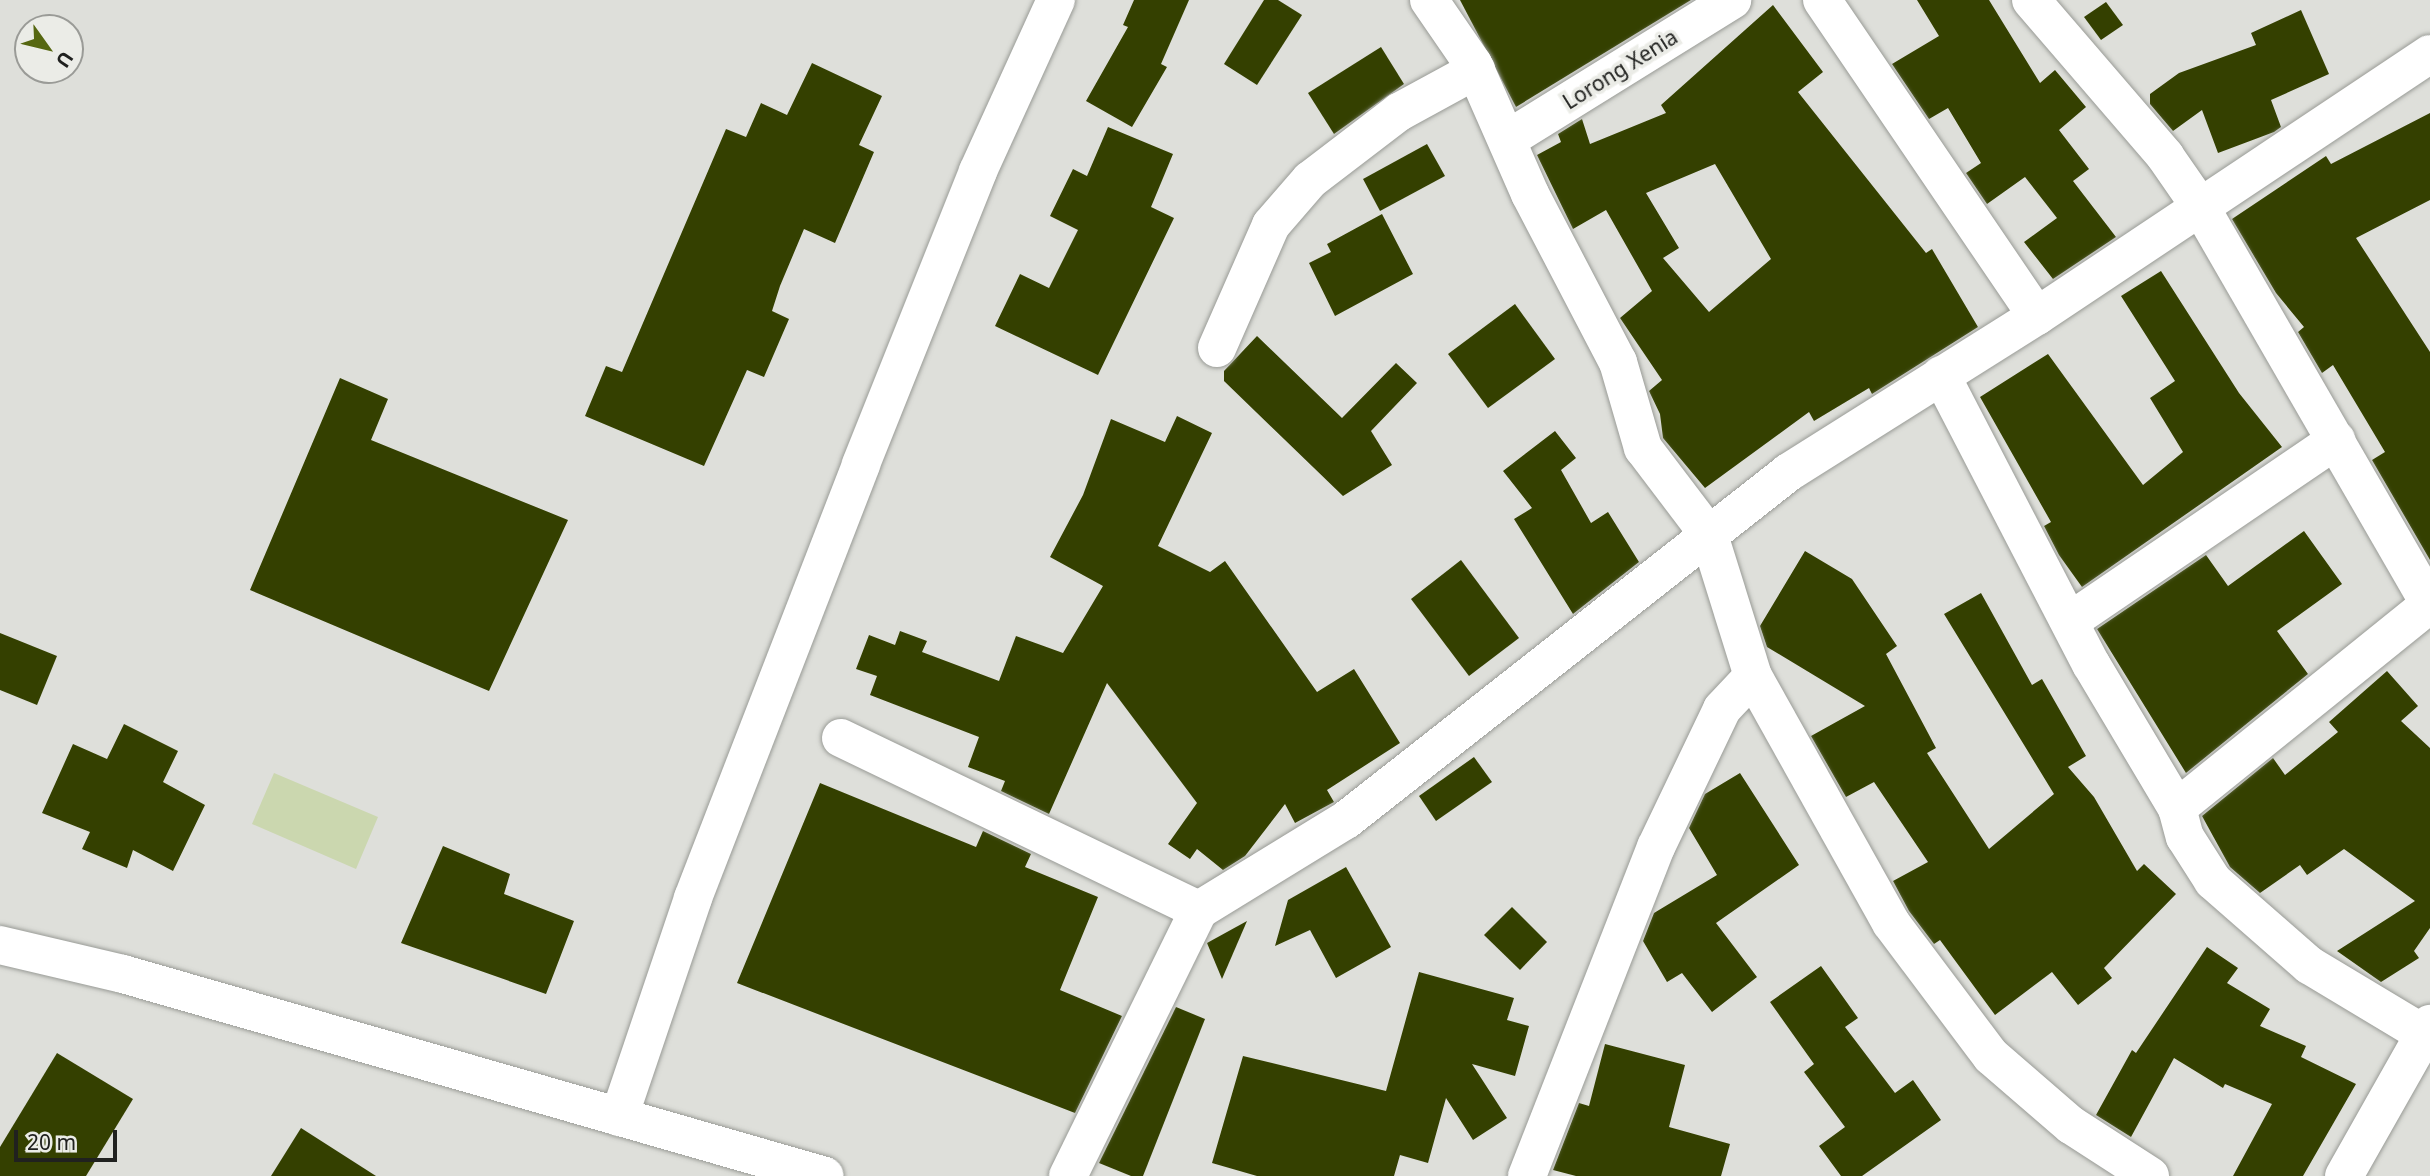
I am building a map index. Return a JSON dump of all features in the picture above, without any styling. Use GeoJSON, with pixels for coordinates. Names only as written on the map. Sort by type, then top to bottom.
{"type":"FeatureCollection","features":[{"type":"Feature","properties":{"kind":"street"},"geometry":{"type":"LineString","coordinates":[[619,1117],[693,898],[861,464],[978,171],[1056,0]]}},
{"type":"Feature","properties":{"kind":"street"},"geometry":{"type":"LineString","coordinates":[[1429,0],[1476,70],[1557,251],[1618,362],[1643,448],[1709,534],[1753,676],[1892,923],[1991,1056],[2071,1125],[2150,1176]]}},
{"type":"Feature","properties":{"kind":"street","name":"Lorong Xenia"},"geometry":{"type":"LineString","coordinates":[[1508,139],[1732,0]]}},
{"type":"Feature","properties":{"kind":"street"},"geometry":{"type":"LineString","coordinates":[[1822,0],[2037,316]]}},
{"type":"Feature","properties":{"kind":"street"},"geometry":{"type":"LineString","coordinates":[[2031,0],[2148,136],[2201,208],[2430,604],[2177,808]]}},
{"type":"Feature","properties":{"kind":"street"},"geometry":{"type":"LineString","coordinates":[[1068,1176],[1199,910],[1346,820],[1788,472],[2037,316],[2430,54]]}},
{"type":"Feature","properties":{"kind":"street"},"geometry":{"type":"LineString","coordinates":[[1217,348],[1271,225],[1310,180],[1399,112],[1476,70]]}},
{"type":"Feature","properties":{"kind":"street"},"geometry":{"type":"LineString","coordinates":[[1941,375],[2070,621],[2177,808],[2185,837],[2227,897],[2308,965],[2427,1029],[2344,1176]]}},
{"type":"Feature","properties":{"kind":"street"},"geometry":{"type":"LineString","coordinates":[[2070,621],[2336,440]]}},
{"type":"Feature","properties":{"kind":"street"},"geometry":{"type":"LineString","coordinates":[[1527,1176],[1656,847],[1722,709],[1753,676]]}},
{"type":"Feature","properties":{"kind":"street"},"geometry":{"type":"LineString","coordinates":[[841,738],[1199,910]]}},
{"type":"Feature","properties":{"kind":"street"},"geometry":{"type":"LineString","coordinates":[[0,945],[123,974],[825,1176]]}},
{"type":"Feature","properties":{"kind":"green space"},"geometry":{"type":"Polygon","coordinates":[[[274,773],[378,817],[356,869],[252,824],[274,773]]]}},
{"type":"Feature","properties":{"kind":"building"},"geometry":{"type":"Polygon","coordinates":[[[1134,0],[1189,0],[1161,64],[1167,67],[1132,127],[1086,101],[1128,27],[1123,25],[1134,0]]]}},
{"type":"Feature","properties":{"kind":"building"},"geometry":{"type":"Polygon","coordinates":[[[1264,0],[1278,0],[1302,15],[1257,85],[1224,64],[1264,0]]]}},
{"type":"Feature","properties":{"kind":"building"},"geometry":{"type":"Polygon","coordinates":[[[1460,0],[1691,0],[1516,107],[1460,0]]]}},
{"type":"Feature","properties":{"kind":"building"},"geometry":{"type":"Polygon","coordinates":[[[1917,0],[1989,0],[2040,83],[2055,70],[2086,107],[2059,130],[2089,169],[2073,181],[2116,237],[2053,279],[2024,242],[2057,218],[2025,177],[1987,204],[1966,173],[1981,163],[1948,108],[1929,119],[1892,64],[1939,36],[1917,0]]]}},
{"type":"Feature","properties":{"kind":"building"},"geometry":{"type":"Polygon","coordinates":[[[2106,2],[2123,25],[2101,40],[2084,17],[2106,2]]]}},
{"type":"Feature","properties":{"kind":"building"},"geometry":{"type":"Polygon","coordinates":[[[1773,5],[1823,72],[1798,92],[1926,253],[1932,249],[1978,327],[1872,394],[1869,388],[1814,421],[1809,412],[1705,488],[1663,438],[1660,414],[1649,391],[1662,380],[1620,318],[1652,291],[1606,210],[1573,229],[1537,155],[1561,142],[1558,134],[1582,119],[1590,144],[1666,113],[1661,105],[1773,5]],[[1715,164],[1646,193],[1679,248],[1663,258],[1709,312],[1771,259],[1715,164]]]}},
{"type":"Feature","properties":{"kind":"building"},"geometry":{"type":"Polygon","coordinates":[[[2301,10],[2329,74],[2271,100],[2281,127],[2274,132],[2218,153],[2202,110],[2173,131],[2150,104],[2150,94],[2179,73],[2256,45],[2251,33],[2301,10]]]}},
{"type":"Feature","properties":{"kind":"building"},"geometry":{"type":"Polygon","coordinates":[[[1381,47],[1404,84],[1334,134],[1308,93],[1381,47]]]}},
{"type":"Feature","properties":{"kind":"building"},"geometry":{"type":"Polygon","coordinates":[[[812,63],[882,96],[859,145],[874,152],[835,243],[804,229],[772,311],[789,319],[764,377],[747,370],[704,466],[585,416],[606,366],[622,372],[726,129],[746,137],[761,103],[787,115],[812,63]]]}},
{"type":"Feature","properties":{"kind":"building"},"geometry":{"type":"Polygon","coordinates":[[[2430,113],[2430,200],[2356,238],[2430,352],[2430,560],[2372,460],[2385,452],[2333,365],[2322,373],[2298,332],[2304,327],[2276,293],[2232,219],[2326,156],[2331,164],[2430,113]]]}},
{"type":"Feature","properties":{"kind":"building"},"geometry":{"type":"Polygon","coordinates":[[[1108,127],[1173,154],[1151,207],[1174,218],[1098,375],[995,326],[1020,274],[1049,288],[1078,230],[1050,216],[1073,169],[1087,176],[1108,127]]]}},
{"type":"Feature","properties":{"kind":"building"},"geometry":{"type":"Polygon","coordinates":[[[1427,144],[1445,176],[1380,211],[1363,179],[1427,144]]]}},
{"type":"Feature","properties":{"kind":"building"},"geometry":{"type":"Polygon","coordinates":[[[1382,214],[1413,274],[1335,316],[1309,263],[1331,252],[1327,244],[1382,214]]]}},
{"type":"Feature","properties":{"kind":"building"},"geometry":{"type":"Polygon","coordinates":[[[2161,271],[2239,393],[2282,447],[2082,587],[2059,555],[2044,526],[2051,522],[1980,397],[2048,354],[2143,485],[2183,452],[2150,398],[2175,381],[2121,296],[2161,271]]]}},
{"type":"Feature","properties":{"kind":"building"},"geometry":{"type":"Polygon","coordinates":[[[1515,304],[1555,359],[1488,408],[1448,354],[1515,304]]]}},
{"type":"Feature","properties":{"kind":"building"},"geometry":{"type":"Polygon","coordinates":[[[1257,336],[1342,418],[1396,363],[1417,383],[1371,431],[1392,465],[1343,496],[1224,381],[1224,371],[1257,336]]]}},
{"type":"Feature","properties":{"kind":"building"},"geometry":{"type":"Polygon","coordinates":[[[340,378],[388,399],[371,440],[568,520],[489,691],[250,590],[340,378]]]}},
{"type":"Feature","properties":{"kind":"building"},"geometry":{"type":"Polygon","coordinates":[[[1177,416],[1212,433],[1158,546],[1210,572],[1225,561],[1317,692],[1354,669],[1400,743],[1327,790],[1334,802],[1295,823],[1285,804],[1245,856],[1223,870],[1197,849],[1190,859],[1168,844],[1197,803],[1107,683],[1049,814],[1001,791],[1005,781],[968,767],[979,737],[870,695],[877,676],[856,669],[869,635],[895,645],[900,631],[927,641],[922,652],[999,681],[1016,636],[1063,653],[1103,586],[1050,557],[1083,495],[1111,419],[1165,442],[1177,416]]]}},
{"type":"Feature","properties":{"kind":"building"},"geometry":{"type":"Polygon","coordinates":[[[1555,431],[1576,458],[1561,470],[1591,523],[1608,512],[1639,562],[1573,614],[1514,519],[1532,508],[1503,471],[1555,431]]]}},
{"type":"Feature","properties":{"kind":"building"},"geometry":{"type":"Polygon","coordinates":[[[2304,531],[2342,584],[2277,631],[2308,674],[2186,773],[2097,629],[2206,555],[2228,586],[2304,531]]]}},
{"type":"Feature","properties":{"kind":"building"},"geometry":{"type":"Polygon","coordinates":[[[1805,551],[1852,579],[1897,646],[1886,654],[1936,748],[1927,753],[1989,849],[2054,794],[1944,614],[1981,593],[2032,685],[2042,679],[2086,756],[2068,767],[2094,797],[2137,871],[2144,864],[2176,894],[2104,968],[2112,978],[2078,1005],[2052,972],[1995,1015],[1940,940],[1934,944],[1909,911],[1893,881],[1928,862],[1874,782],[1846,797],[1811,736],[1865,706],[1767,647],[1760,626],[1805,551]]]}},
{"type":"Feature","properties":{"kind":"building"},"geometry":{"type":"Polygon","coordinates":[[[1461,560],[1519,638],[1469,676],[1411,599],[1461,560]]]}},
{"type":"Feature","properties":{"kind":"building"},"geometry":{"type":"Polygon","coordinates":[[[0,633],[57,656],[37,705],[0,690],[0,633]]]}},
{"type":"Feature","properties":{"kind":"building"},"geometry":{"type":"Polygon","coordinates":[[[2387,671],[2418,706],[2401,721],[2430,748],[2430,928],[2414,951],[2419,958],[2381,982],[2337,951],[2415,901],[2344,849],[2307,875],[2300,865],[2260,893],[2230,867],[2202,816],[2273,758],[2285,775],[2338,732],[2329,722],[2387,671]]]}},
{"type":"Feature","properties":{"kind":"building"},"geometry":{"type":"Polygon","coordinates":[[[124,724],[178,751],[163,782],[205,805],[173,871],[133,850],[127,868],[82,849],[90,832],[42,813],[73,744],[107,759],[124,724]]]}},
{"type":"Feature","properties":{"kind":"building"},"geometry":{"type":"Polygon","coordinates":[[[1474,757],[1492,782],[1436,821],[1419,796],[1474,757]]]}},
{"type":"Feature","properties":{"kind":"building"},"geometry":{"type":"Polygon","coordinates":[[[1740,773],[1799,865],[1716,923],[1757,977],[1712,1012],[1682,973],[1667,982],[1643,941],[1654,913],[1717,875],[1689,828],[1705,794],[1740,773]]]}},
{"type":"Feature","properties":{"kind":"building"},"geometry":{"type":"Polygon","coordinates":[[[820,783],[976,847],[983,831],[1031,854],[1025,867],[1098,897],[1060,990],[1122,1016],[1075,1113],[737,983],[820,783]]]}},
{"type":"Feature","properties":{"kind":"building"},"geometry":{"type":"Polygon","coordinates":[[[443,846],[510,874],[504,894],[574,921],[546,994],[401,943],[443,846]]]}},
{"type":"Feature","properties":{"kind":"building"},"geometry":{"type":"Polygon","coordinates":[[[1346,867],[1391,947],[1336,978],[1310,930],[1275,946],[1288,900],[1346,867]]]}},
{"type":"Feature","properties":{"kind":"building"},"geometry":{"type":"Polygon","coordinates":[[[1512,907],[1547,942],[1520,970],[1484,935],[1512,907]]]}},
{"type":"Feature","properties":{"kind":"building"},"geometry":{"type":"Polygon","coordinates":[[[1247,921],[1222,979],[1207,943],[1247,921]]]}},
{"type":"Feature","properties":{"kind":"building"},"geometry":{"type":"Polygon","coordinates":[[[2207,947],[2238,968],[2227,983],[2270,1009],[2260,1026],[2306,1046],[2301,1057],[2356,1084],[2303,1176],[2233,1176],[2272,1104],[2225,1084],[2223,1088],[2174,1058],[2131,1137],[2096,1115],[2132,1050],[2136,1053],[2207,947]]]}},
{"type":"Feature","properties":{"kind":"building"},"geometry":{"type":"Polygon","coordinates":[[[1821,966],[1858,1018],[1845,1027],[1895,1093],[1913,1080],[1941,1120],[1862,1176],[1841,1176],[1819,1146],[1845,1127],[1804,1072],[1814,1064],[1770,1002],[1821,966]]]}},
{"type":"Feature","properties":{"kind":"building"},"geometry":{"type":"Polygon","coordinates":[[[1419,972],[1514,998],[1507,1020],[1529,1026],[1515,1076],[1472,1064],[1507,1118],[1473,1140],[1446,1098],[1428,1163],[1400,1155],[1394,1176],[1257,1176],[1212,1163],[1243,1056],[1386,1091],[1419,972]]]}},
{"type":"Feature","properties":{"kind":"building"},"geometry":{"type":"Polygon","coordinates":[[[1176,1007],[1205,1019],[1143,1176],[1131,1176],[1099,1163],[1176,1007]]]}},
{"type":"Feature","properties":{"kind":"building"},"geometry":{"type":"Polygon","coordinates":[[[1605,1044],[1685,1065],[1669,1127],[1730,1144],[1721,1176],[1576,1176],[1553,1170],[1579,1103],[1589,1106],[1605,1044]]]}},
{"type":"Feature","properties":{"kind":"building"},"geometry":{"type":"Polygon","coordinates":[[[57,1053],[133,1099],[86,1176],[0,1176],[0,1147],[57,1053]]]}},
{"type":"Feature","properties":{"kind":"building"},"geometry":{"type":"Polygon","coordinates":[[[301,1128],[376,1176],[271,1176],[301,1128]]]}}]}
